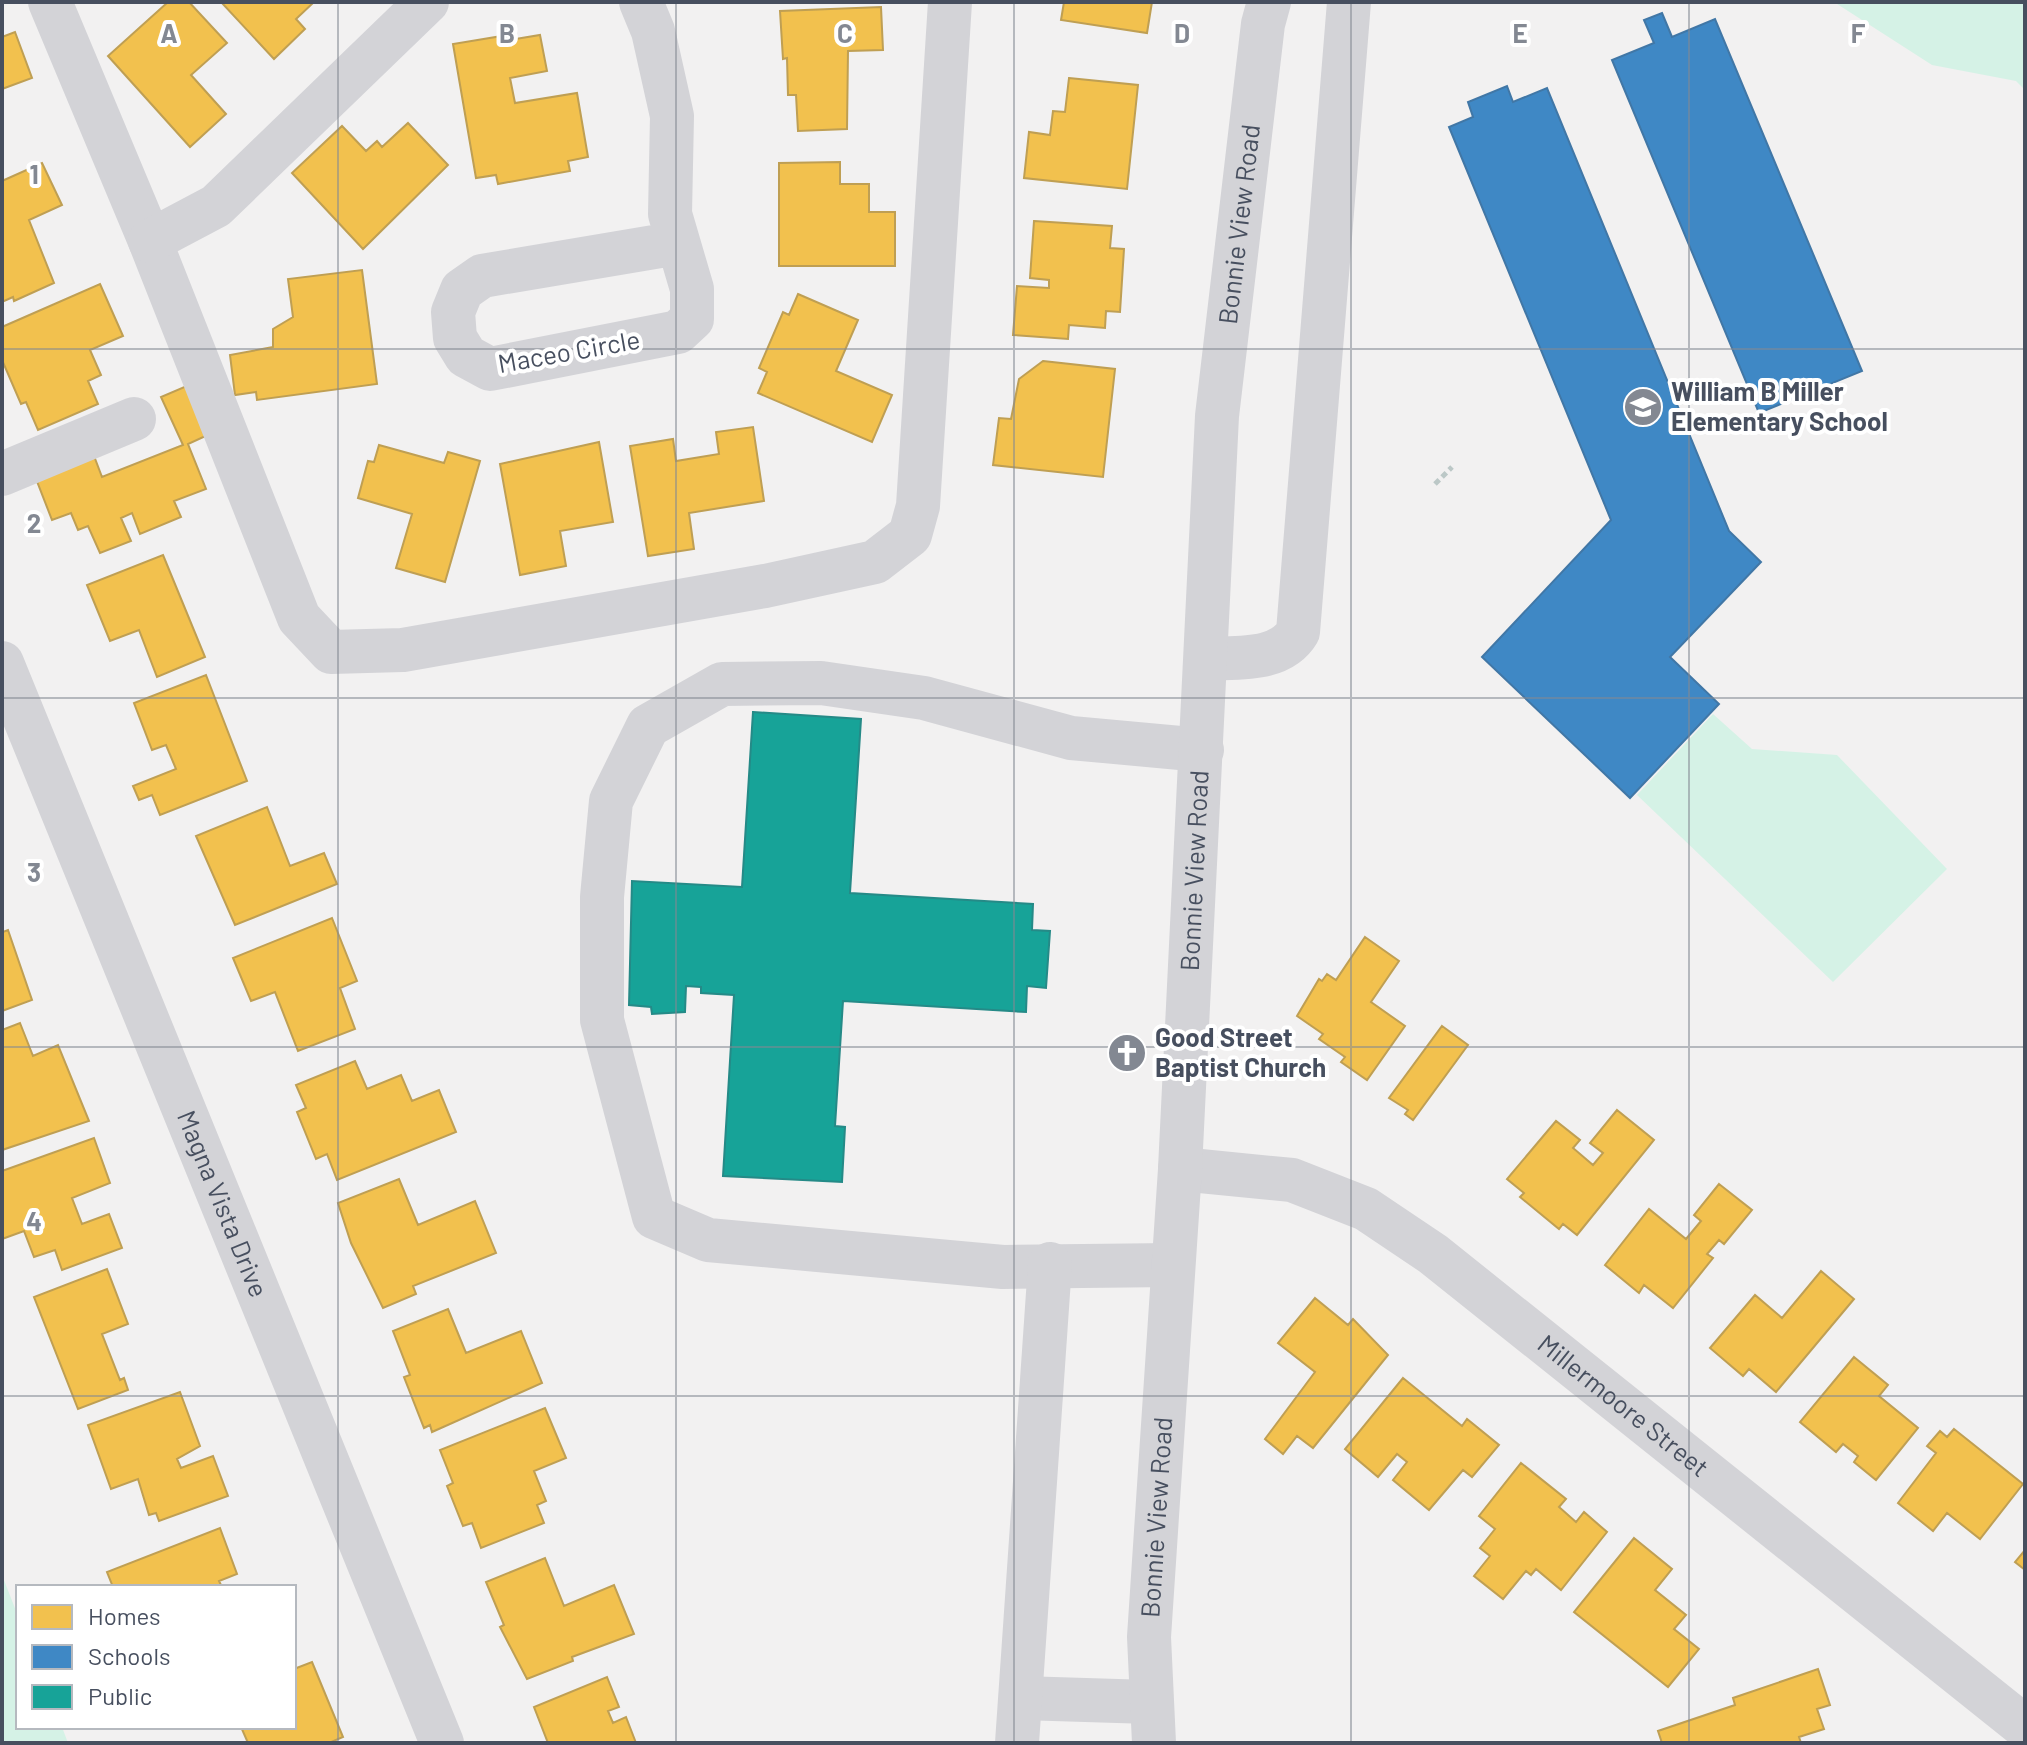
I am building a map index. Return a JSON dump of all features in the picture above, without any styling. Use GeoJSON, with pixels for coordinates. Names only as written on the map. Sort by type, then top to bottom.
{"type":"FeatureCollection","features":[{"type":"Feature","properties":{"kind":"street"},"geometry":{"type":"LineString","coordinates":[[50,2],[150,241],[299,618],[331,652],[403,650],[765,586],[875,562],[910,535],[918,506],[950,2]]}},
{"type":"Feature","properties":{"kind":"street"},"geometry":{"type":"LineString","coordinates":[[150,241],[216,206],[427,2]]}},
{"type":"Feature","properties":{"kind":"street","name":"Maceo Circle"},"geometry":{"type":"LineString","coordinates":[[641,2],[653,31],[672,116],[670,214],[692,289],[692,319],[678,332],[490,369],[466,356],[455,338],[453,312],[462,290],[482,276],[678,243]]}},
{"type":"Feature","properties":{"kind":"street","name":"Bonnie View Road"},"geometry":{"type":"LineString","coordinates":[[1152,1722],[1149,1637],[1180,1169],[1217,416],[1263,24],[1269,2]]}},
{"type":"Feature","properties":{"kind":"street"},"geometry":{"type":"LineString","coordinates":[[1207,659],[1269,654],[1292,642],[1298,632],[1349,2]]}},
{"type":"Feature","properties":{"kind":"street"},"geometry":{"type":"LineString","coordinates":[[2,474],[134,419]]}},
{"type":"Feature","properties":{"kind":"street","name":"Magna Vista Drive"},"geometry":{"type":"LineString","coordinates":[[2,663],[442,1743]]}},
{"type":"Feature","properties":{"kind":"street"},"geometry":{"type":"LineString","coordinates":[[1172,1265],[1050,1264],[1003,1267],[708,1240],[654,1217],[602,1020],[602,897],[611,801],[648,726],[722,684],[836,685],[924,698],[1071,738],[1202,750]]}},
{"type":"Feature","properties":{"kind":"street","name":"Millermoore Street"},"geometry":{"type":"LineString","coordinates":[[1180,1169],[1292,1180],[1377,1216],[1433,1254],[2025,1727]]}},
{"type":"Feature","properties":{"kind":"street"},"geometry":{"type":"LineString","coordinates":[[1017,1743],[1050,1264]]}},
{"type":"Feature","properties":{"kind":"street"},"geometry":{"type":"LineString","coordinates":[[1021,1698],[1152,1722]]}},
{"type":"Feature","properties":{"kind":"path"},"geometry":{"type":"LineString","coordinates":[[1435,484],[1452,467]]}},
{"type":"Feature","properties":{"kind":"green space"},"geometry":{"type":"Polygon","coordinates":[[[1834,2],[2025,2],[2025,90],[2016,81],[1932,65],[1834,2]]]}},
{"type":"Feature","properties":{"kind":"green space"},"geometry":{"type":"Polygon","coordinates":[[[1713,714],[1752,749],[1837,755],[1947,869],[1833,982],[1637,795],[1713,714]]]}},
{"type":"Feature","properties":{"kind":"green space"},"geometry":{"type":"Polygon","coordinates":[[[2,1575],[16,1611],[16,1729],[63,1729],[68,1743],[2,1743],[2,1575]]]}},
{"type":"Feature","properties":{"kind":"building: Homes"},"geometry":{"type":"Polygon","coordinates":[[[168,2],[189,2],[227,43],[191,75],[226,114],[190,147],[108,56],[168,2]]]}},
{"type":"Feature","properties":{"kind":"building: Homes"},"geometry":{"type":"Polygon","coordinates":[[[221,2],[314,2],[296,19],[305,29],[274,59],[221,2]]]}},
{"type":"Feature","properties":{"kind":"building: Homes"},"geometry":{"type":"Polygon","coordinates":[[[1064,2],[1152,2],[1147,33],[1061,20],[1064,2]]]}},
{"type":"Feature","properties":{"kind":"building: Homes"},"geometry":{"type":"Polygon","coordinates":[[[881,7],[883,50],[848,51],[847,129],[798,131],[796,95],[788,95],[787,58],[783,59],[780,11],[881,7]]]}},
{"type":"Feature","properties":{"kind":"building: Homes"},"geometry":{"type":"Polygon","coordinates":[[[15,32],[32,78],[2,89],[2,37],[15,32]]]}},
{"type":"Feature","properties":{"kind":"building: Homes"},"geometry":{"type":"Polygon","coordinates":[[[540,35],[547,71],[510,78],[515,103],[577,93],[588,157],[568,161],[570,171],[498,184],[496,175],[476,178],[453,44],[502,36],[503,41],[540,35]]]}},
{"type":"Feature","properties":{"kind":"building: Homes"},"geometry":{"type":"Polygon","coordinates":[[[1069,78],[1138,85],[1127,189],[1024,178],[1029,132],[1050,135],[1053,111],[1065,112],[1069,78]]]}},
{"type":"Feature","properties":{"kind":"building: Homes"},"geometry":{"type":"Polygon","coordinates":[[[408,123],[448,165],[363,249],[292,173],[342,126],[366,151],[377,141],[382,147],[408,123]]]}},
{"type":"Feature","properties":{"kind":"building: Homes"},"geometry":{"type":"Polygon","coordinates":[[[840,162],[840,184],[869,184],[869,212],[895,212],[895,266],[779,266],[779,163],[840,162]]]}},
{"type":"Feature","properties":{"kind":"building: Homes"},"geometry":{"type":"Polygon","coordinates":[[[42,163],[62,205],[29,220],[54,283],[14,301],[13,297],[2,302],[2,181],[42,163]]]}},
{"type":"Feature","properties":{"kind":"building: Homes"},"geometry":{"type":"Polygon","coordinates":[[[1034,221],[1112,226],[1110,248],[1124,249],[1120,312],[1106,311],[1105,328],[1069,325],[1068,339],[1013,335],[1017,286],[1049,288],[1049,280],[1030,278],[1034,221]]]}},
{"type":"Feature","properties":{"kind":"building: Homes"},"geometry":{"type":"Polygon","coordinates":[[[362,270],[377,384],[257,400],[256,392],[235,395],[230,355],[273,347],[273,329],[293,317],[288,279],[362,270]]]}},
{"type":"Feature","properties":{"kind":"building: Homes"},"geometry":{"type":"Polygon","coordinates":[[[100,284],[123,336],[90,350],[101,375],[88,381],[98,404],[38,430],[26,402],[21,404],[2,360],[2,327],[100,284]]]}},
{"type":"Feature","properties":{"kind":"building: Homes"},"geometry":{"type":"Polygon","coordinates":[[[798,294],[858,320],[836,371],[892,395],[872,442],[758,393],[767,372],[759,368],[783,312],[789,315],[798,294]]]}},
{"type":"Feature","properties":{"kind":"building: Homes"},"geometry":{"type":"Polygon","coordinates":[[[1043,361],[1115,369],[1103,477],[993,465],[999,418],[1011,419],[1019,379],[1043,361]]]}},
{"type":"Feature","properties":{"kind":"building: Homes"},"geometry":{"type":"Polygon","coordinates":[[[189,385],[210,434],[188,444],[206,489],[174,501],[181,517],[140,534],[132,513],[121,518],[131,541],[100,553],[88,526],[78,530],[71,513],[52,520],[33,471],[91,448],[102,477],[183,445],[161,397],[189,385]]]}},
{"type":"Feature","properties":{"kind":"building: Homes"},"geometry":{"type":"Polygon","coordinates":[[[753,427],[764,501],[689,513],[694,549],[648,556],[630,446],[673,439],[676,461],[719,454],[716,432],[753,427]]]}},
{"type":"Feature","properties":{"kind":"building: Homes"},"geometry":{"type":"Polygon","coordinates":[[[599,442],[613,522],[560,531],[566,566],[520,575],[500,464],[599,442]]]}},
{"type":"Feature","properties":{"kind":"building: Homes"},"geometry":{"type":"Polygon","coordinates":[[[379,445],[444,463],[448,452],[480,461],[445,582],[396,568],[412,514],[358,498],[368,461],[374,462],[379,445]]]}},
{"type":"Feature","properties":{"kind":"building: Homes"},"geometry":{"type":"Polygon","coordinates":[[[163,555],[205,657],[157,677],[139,630],[110,641],[87,585],[163,555]]]}},
{"type":"Feature","properties":{"kind":"building: Homes"},"geometry":{"type":"Polygon","coordinates":[[[206,675],[247,781],[160,815],[152,795],[139,800],[133,786],[176,769],[166,745],[152,750],[134,703],[206,675]]]}},
{"type":"Feature","properties":{"kind":"building: Homes"},"geometry":{"type":"Polygon","coordinates":[[[267,807],[290,866],[324,853],[337,884],[235,925],[196,836],[267,807]]]}},
{"type":"Feature","properties":{"kind":"building: Homes"},"geometry":{"type":"Polygon","coordinates":[[[332,918],[357,981],[340,988],[355,1029],[298,1051],[275,992],[251,1001],[233,958],[332,918]]]}},
{"type":"Feature","properties":{"kind":"building: Homes"},"geometry":{"type":"Polygon","coordinates":[[[2,928],[3,932],[8,930],[32,1000],[2,1011],[2,928]]]}},
{"type":"Feature","properties":{"kind":"building: Homes"},"geometry":{"type":"Polygon","coordinates":[[[1365,937],[1399,961],[1371,1002],[1405,1026],[1367,1080],[1341,1062],[1345,1057],[1319,1039],[1323,1034],[1297,1016],[1319,979],[1322,981],[1327,974],[1336,980],[1365,937]]]}},
{"type":"Feature","properties":{"kind":"building: Homes"},"geometry":{"type":"Polygon","coordinates":[[[20,1023],[33,1056],[58,1045],[89,1121],[2,1150],[2,1030],[20,1023]]]}},
{"type":"Feature","properties":{"kind":"building: Homes"},"geometry":{"type":"Polygon","coordinates":[[[1442,1026],[1468,1045],[1413,1120],[1405,1114],[1408,1110],[1389,1098],[1442,1026]]]}},
{"type":"Feature","properties":{"kind":"building: Homes"},"geometry":{"type":"Polygon","coordinates":[[[355,1061],[367,1089],[401,1075],[412,1101],[439,1090],[456,1132],[337,1180],[327,1154],[316,1159],[297,1112],[306,1108],[296,1085],[355,1061]]]}},
{"type":"Feature","properties":{"kind":"building: Homes"},"geometry":{"type":"Polygon","coordinates":[[[1617,1110],[1654,1140],[1577,1235],[1563,1224],[1559,1229],[1520,1197],[1524,1193],[1507,1179],[1556,1121],[1580,1140],[1573,1148],[1593,1165],[1603,1153],[1590,1143],[1617,1110]]]}},
{"type":"Feature","properties":{"kind":"building: Homes"},"geometry":{"type":"Polygon","coordinates":[[[94,1138],[110,1183],[72,1198],[82,1224],[109,1214],[122,1248],[62,1270],[55,1250],[34,1257],[24,1231],[2,1239],[2,1171],[94,1138]]]}},
{"type":"Feature","properties":{"kind":"building: Homes"},"geometry":{"type":"Polygon","coordinates":[[[399,1179],[418,1225],[475,1201],[496,1253],[413,1286],[416,1294],[383,1308],[351,1243],[338,1203],[399,1179]]]}},
{"type":"Feature","properties":{"kind":"building: Homes"},"geometry":{"type":"Polygon","coordinates":[[[1719,1184],[1752,1210],[1724,1244],[1719,1240],[1707,1254],[1713,1258],[1673,1308],[1644,1285],[1639,1293],[1605,1265],[1649,1209],[1686,1239],[1701,1221],[1694,1215],[1719,1184]]]}},
{"type":"Feature","properties":{"kind":"building: Homes"},"geometry":{"type":"Polygon","coordinates":[[[107,1269],[128,1324],[102,1334],[120,1380],[124,1378],[128,1390],[78,1409],[34,1297],[107,1269]]]}},
{"type":"Feature","properties":{"kind":"building: Homes"},"geometry":{"type":"Polygon","coordinates":[[[1821,1271],[1854,1299],[1776,1392],[1749,1369],[1743,1376],[1710,1348],[1755,1295],[1782,1318],[1821,1271]]]}},
{"type":"Feature","properties":{"kind":"building: Homes"},"geometry":{"type":"Polygon","coordinates":[[[1315,1298],[1348,1325],[1353,1319],[1388,1355],[1313,1448],[1297,1436],[1283,1454],[1265,1439],[1315,1372],[1278,1343],[1315,1298]]]}},
{"type":"Feature","properties":{"kind":"building: Homes"},"geometry":{"type":"Polygon","coordinates":[[[448,1309],[466,1353],[521,1331],[542,1383],[432,1432],[430,1425],[424,1428],[404,1377],[410,1375],[393,1331],[448,1309]]]}},
{"type":"Feature","properties":{"kind":"building: Homes"},"geometry":{"type":"Polygon","coordinates":[[[1854,1357],[1888,1385],[1879,1396],[1918,1428],[1876,1480],[1854,1462],[1858,1456],[1843,1444],[1836,1452],[1800,1422],[1854,1357]]]}},
{"type":"Feature","properties":{"kind":"building: Homes"},"geometry":{"type":"Polygon","coordinates":[[[1403,1378],[1462,1426],[1467,1419],[1499,1445],[1472,1477],[1463,1470],[1429,1510],[1393,1480],[1407,1462],[1397,1454],[1378,1477],[1345,1449],[1403,1378]]]}},
{"type":"Feature","properties":{"kind":"building: Homes"},"geometry":{"type":"Polygon","coordinates":[[[180,1392],[200,1446],[177,1459],[181,1468],[213,1456],[228,1496],[159,1521],[156,1513],[149,1515],[138,1479],[111,1489],[88,1425],[180,1392]]]}},
{"type":"Feature","properties":{"kind":"building: Homes"},"geometry":{"type":"Polygon","coordinates":[[[545,1408],[566,1458],[534,1471],[546,1501],[537,1505],[544,1523],[481,1548],[472,1523],[463,1526],[447,1486],[453,1483],[440,1450],[545,1408]]]}},
{"type":"Feature","properties":{"kind":"building: Homes"},"geometry":{"type":"Polygon","coordinates":[[[1954,1429],[2023,1484],[1980,1539],[1947,1513],[1933,1531],[1898,1503],[1936,1453],[1927,1446],[1940,1431],[1947,1437],[1954,1429]]]}},
{"type":"Feature","properties":{"kind":"building: Homes"},"geometry":{"type":"Polygon","coordinates":[[[1521,1463],[1566,1499],[1559,1507],[1576,1522],[1584,1512],[1607,1532],[1561,1590],[1536,1569],[1531,1575],[1526,1571],[1503,1599],[1474,1576],[1490,1556],[1480,1548],[1495,1529],[1479,1516],[1521,1463]]]}},
{"type":"Feature","properties":{"kind":"building: Homes"},"geometry":{"type":"Polygon","coordinates":[[[220,1528],[237,1574],[219,1581],[221,1585],[112,1585],[107,1572],[220,1528]]]}},
{"type":"Feature","properties":{"kind":"building: Homes"},"geometry":{"type":"Polygon","coordinates":[[[1634,1538],[1672,1569],[1655,1590],[1686,1615],[1674,1629],[1699,1649],[1668,1687],[1574,1612],[1634,1538]]]}},
{"type":"Feature","properties":{"kind":"building: Homes"},"geometry":{"type":"Polygon","coordinates":[[[2025,1550],[2025,1570],[2015,1562],[2025,1550]]]}},
{"type":"Feature","properties":{"kind":"building: Homes"},"geometry":{"type":"Polygon","coordinates":[[[545,1558],[564,1606],[614,1585],[634,1634],[572,1657],[573,1661],[527,1679],[500,1627],[504,1625],[486,1582],[545,1558]]]}},
{"type":"Feature","properties":{"kind":"building: Homes"},"geometry":{"type":"Polygon","coordinates":[[[312,1662],[343,1737],[329,1743],[248,1743],[242,1729],[296,1729],[296,1668],[312,1662]]]}},
{"type":"Feature","properties":{"kind":"building: Homes"},"geometry":{"type":"Polygon","coordinates":[[[1818,1669],[1830,1705],[1817,1709],[1824,1729],[1799,1737],[1801,1743],[1662,1743],[1658,1731],[1735,1705],[1733,1698],[1818,1669]]]}},
{"type":"Feature","properties":{"kind":"building: Homes"},"geometry":{"type":"Polygon","coordinates":[[[607,1677],[619,1707],[608,1711],[613,1723],[626,1717],[636,1743],[548,1743],[534,1707],[607,1677]]]}},
{"type":"Feature","properties":{"kind":"building: Schools"},"geometry":{"type":"Polygon","coordinates":[[[1662,13],[1672,37],[1715,19],[1862,371],[1759,413],[1612,60],[1654,43],[1644,20],[1662,13]]]}},
{"type":"Feature","properties":{"kind":"building: Schools"},"geometry":{"type":"Polygon","coordinates":[[[1507,86],[1513,102],[1547,88],[1729,531],[1761,562],[1670,657],[1719,704],[1630,798],[1482,657],[1611,520],[1449,127],[1473,117],[1468,102],[1507,86]]]}},
{"type":"Feature","properties":{"kind":"building: Public"},"geometry":{"type":"Polygon","coordinates":[[[753,712],[861,719],[850,893],[1033,904],[1032,930],[1050,931],[1046,988],[1027,986],[1026,1012],[843,1001],[835,1126],[845,1127],[842,1182],[723,1176],[734,995],[701,993],[701,987],[686,986],[685,1012],[652,1014],[651,1007],[629,1005],[632,881],[742,887],[753,712]]]}},
{"type":"Feature","properties":{"kind":"place","name":"William B Miller Elementary School"},"geometry":{"type":"Point","coordinates":[1643,407]}},
{"type":"Feature","properties":{"kind":"place","name":"Good Street Baptist Church"},"geometry":{"type":"Point","coordinates":[1127,1053]}}]}
